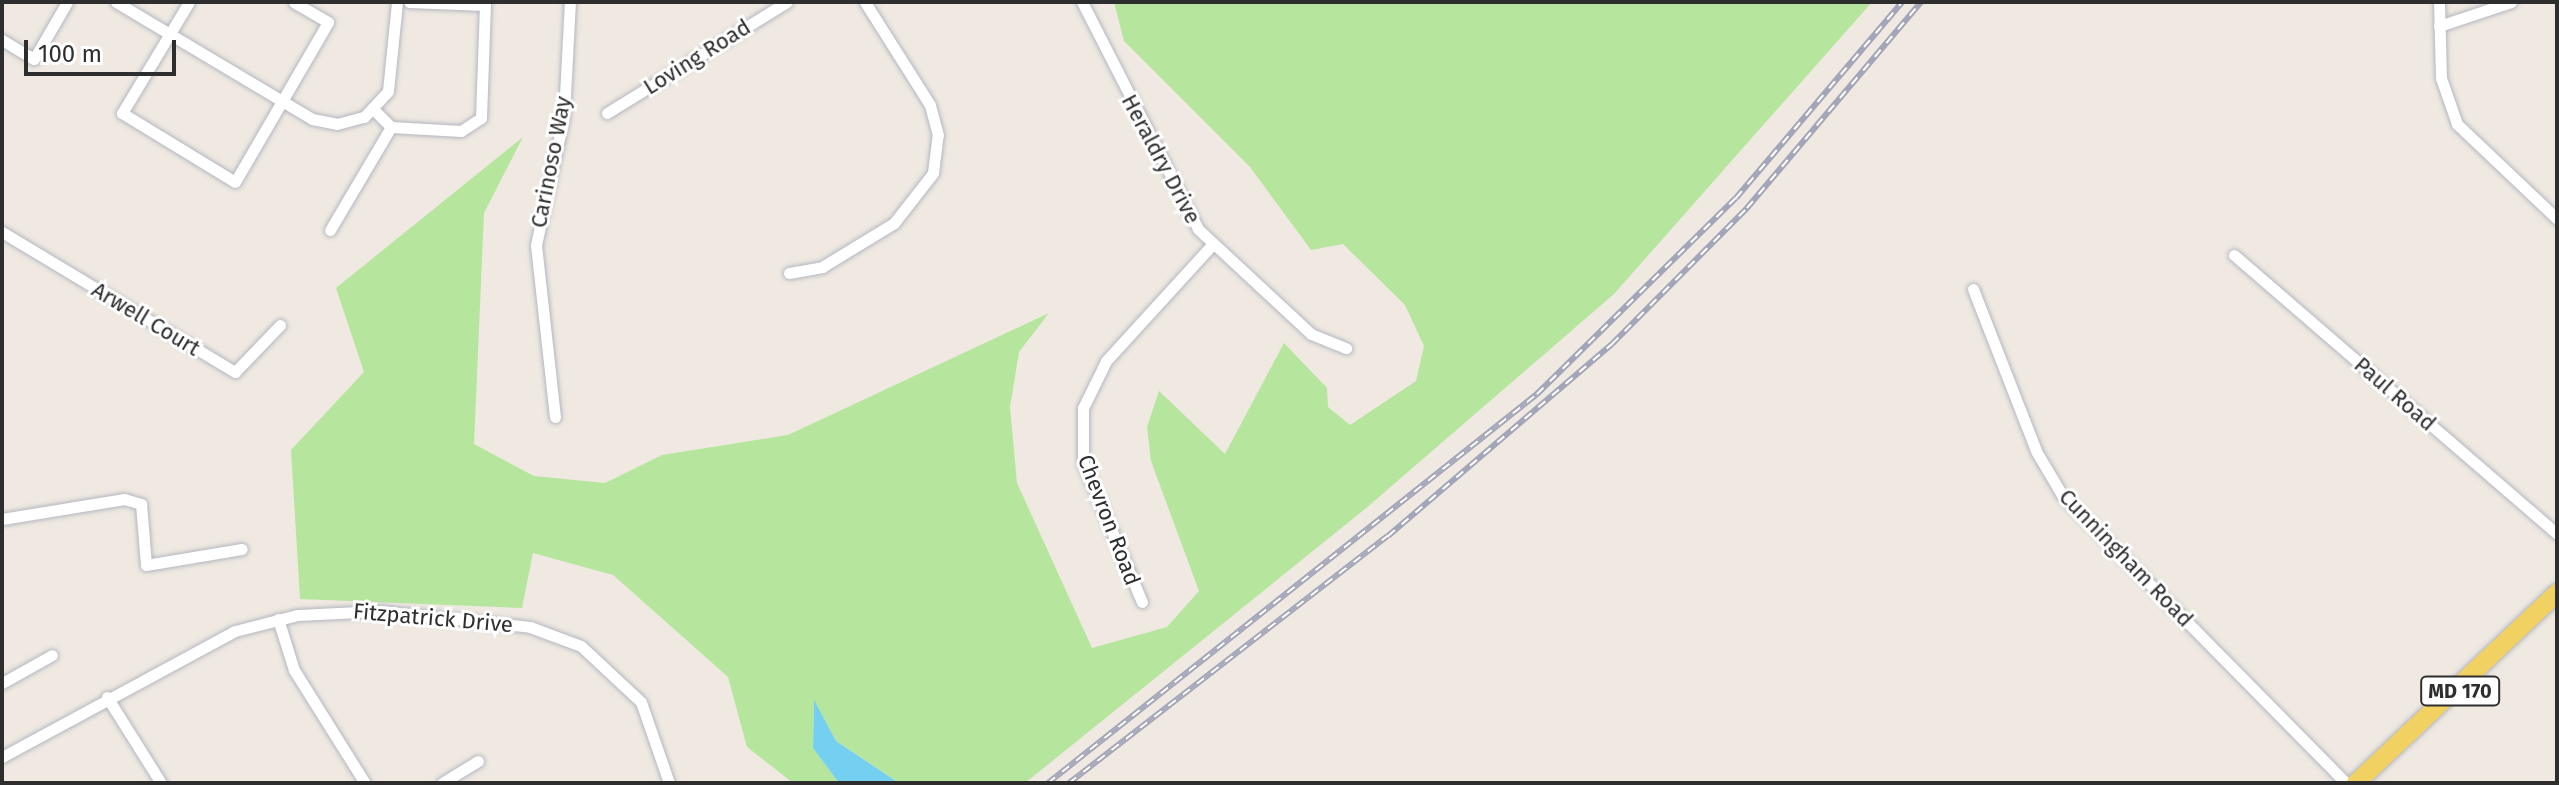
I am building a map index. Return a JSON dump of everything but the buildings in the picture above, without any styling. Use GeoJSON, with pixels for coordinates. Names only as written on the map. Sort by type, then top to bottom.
{"type":"FeatureCollection","features":[{"type":"Feature","properties":{"kind":"main road","name":"MD 170"},"geometry":{"type":"LineString","coordinates":[[2356,783],[2557,593]]}},
{"type":"Feature","properties":{"kind":"street"},"geometry":{"type":"LineString","coordinates":[[2,40],[34,59],[67,2]]}},
{"type":"Feature","properties":{"kind":"street"},"geometry":{"type":"LineString","coordinates":[[116,2],[324,123],[351,122],[374,110],[392,80],[397,2]]}},
{"type":"Feature","properties":{"kind":"street"},"geometry":{"type":"LineString","coordinates":[[189,2],[122,113],[235,182],[328,22],[294,2]]}},
{"type":"Feature","properties":{"kind":"street"},"geometry":{"type":"LineString","coordinates":[[374,110],[391,127],[461,131],[481,118],[485,5],[409,2]]}},
{"type":"Feature","properties":{"kind":"street","name":"Carinoso Way"},"geometry":{"type":"LineString","coordinates":[[555,417],[536,245],[564,115],[570,2]]}},
{"type":"Feature","properties":{"kind":"street","name":"Loving Road"},"geometry":{"type":"LineString","coordinates":[[607,113],[787,2]]}},
{"type":"Feature","properties":{"kind":"street"},"geometry":{"type":"LineString","coordinates":[[789,273],[822,267],[894,223],[933,173],[938,135],[930,105],[865,2]]}},
{"type":"Feature","properties":{"kind":"street","name":"Heraldry Drive"},"geometry":{"type":"LineString","coordinates":[[1082,2],[1176,196],[1213,244],[1311,334],[1346,348]]}},
{"type":"Feature","properties":{"kind":"street"},"geometry":{"type":"LineString","coordinates":[[2439,2],[2441,78],[2457,124],[2557,219]]}},
{"type":"Feature","properties":{"kind":"street"},"geometry":{"type":"LineString","coordinates":[[2439,26],[2511,2]]}},
{"type":"Feature","properties":{"kind":"street"},"geometry":{"type":"LineString","coordinates":[[330,230],[391,127]]}},
{"type":"Feature","properties":{"kind":"street","name":"Arwell Court"},"geometry":{"type":"LineString","coordinates":[[2,232],[235,372],[280,325]]}},
{"type":"Feature","properties":{"kind":"street","name":"Chevron Road"},"geometry":{"type":"LineString","coordinates":[[1142,602],[1083,463],[1083,408],[1106,361],[1213,244]]}},
{"type":"Feature","properties":{"kind":"street","name":"Paul Road"},"geometry":{"type":"LineString","coordinates":[[2234,255],[2557,534]]}},
{"type":"Feature","properties":{"kind":"street","name":"Cunningham Road"},"geometry":{"type":"LineString","coordinates":[[1973,289],[2036,451],[2062,495],[2346,783]]}},
{"type":"Feature","properties":{"kind":"street"},"geometry":{"type":"LineString","coordinates":[[2,519],[124,499],[141,504],[146,565],[242,549]]}},
{"type":"Feature","properties":{"kind":"street","name":"Fitzpatrick Drive"},"geometry":{"type":"LineString","coordinates":[[2,757],[192,649],[278,619],[379,611],[563,638],[606,664],[641,702],[669,783]]}},
{"type":"Feature","properties":{"kind":"street"},"geometry":{"type":"LineString","coordinates":[[278,619],[294,670],[365,783]]}},
{"type":"Feature","properties":{"kind":"street"},"geometry":{"type":"LineString","coordinates":[[2,683],[52,655]]}},
{"type":"Feature","properties":{"kind":"street"},"geometry":{"type":"LineString","coordinates":[[107,697],[161,783]]}},
{"type":"Feature","properties":{"kind":"street"},"geometry":{"type":"LineString","coordinates":[[442,783],[478,761]]}},
{"type":"Feature","properties":{"kind":"green space"},"geometry":{"type":"Polygon","coordinates":[[[1114,2],[1872,2],[1614,294],[1365,509],[1025,783],[899,783],[836,741],[814,701],[813,748],[839,783],[793,783],[747,747],[728,677],[613,575],[533,553],[522,608],[300,599],[291,450],[364,372],[336,288],[523,137],[484,213],[474,444],[534,476],[605,483],[662,455],[788,435],[1049,313],[1019,352],[1010,407],[1017,483],[1092,648],[1167,627],[1199,591],[1151,461],[1147,427],[1159,391],[1225,454],[1284,343],[1327,388],[1328,407],[1350,425],[1416,381],[1424,346],[1405,305],[1343,244],[1311,250],[1250,167],[1124,41],[1114,2]]]}},
{"type":"Feature","properties":{"kind":"water"},"geometry":{"type":"Polygon","coordinates":[[[814,700],[836,741],[899,783],[839,783],[813,748],[814,700]]]}},
{"type":"Feature","properties":{"kind":"railway"},"geometry":{"type":"LineString","coordinates":[[1048,783],[1537,394],[1736,198],[1902,2]]}},
{"type":"Feature","properties":{"kind":"railway"},"geometry":{"type":"LineString","coordinates":[[1069,783],[1388,536],[1612,344],[1747,208],[1921,2]]}}]}
